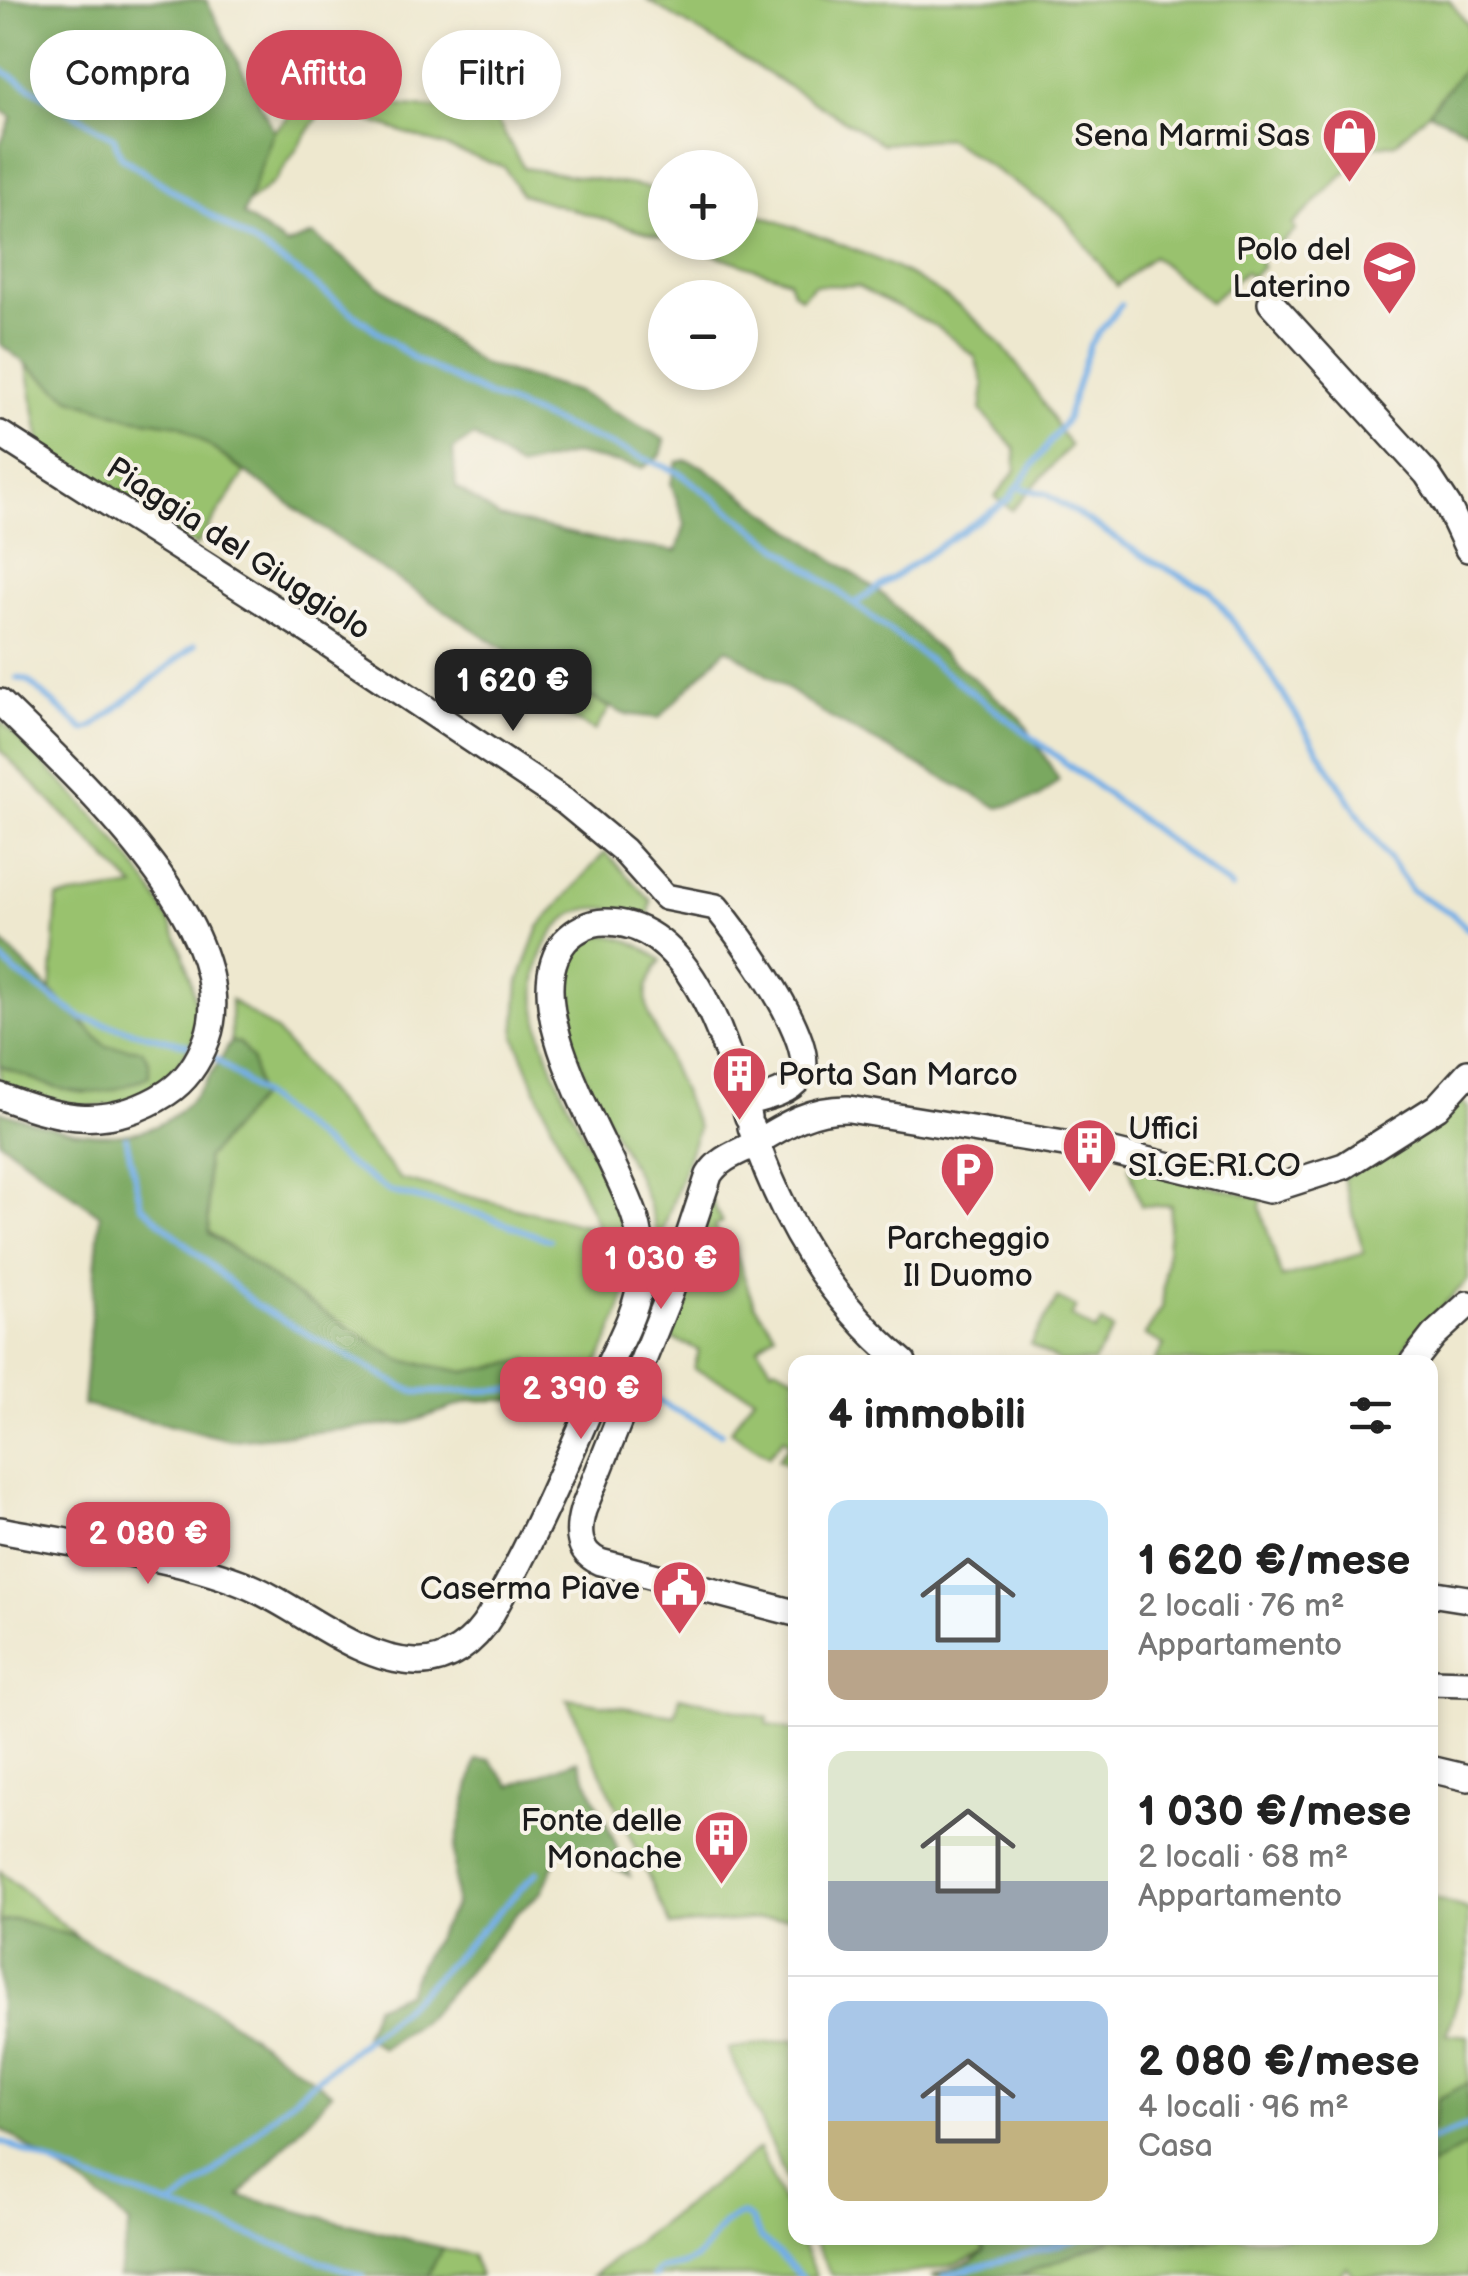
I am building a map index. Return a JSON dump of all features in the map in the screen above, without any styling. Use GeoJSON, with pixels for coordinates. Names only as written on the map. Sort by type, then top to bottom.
{"type":"FeatureCollection","features":[{"type":"Feature","properties":{"kind":"street"},"geometry":{"type":"LineString","coordinates":[[1271,303],[1427,474],[1448,506],[1468,549]]}},
{"type":"Feature","properties":{"kind":"street","name":"Piaggia del Giuggiolo"},"geometry":{"type":"LineString","coordinates":[[0,434],[314,634],[564,800],[623,850],[665,897],[716,906],[782,1004],[800,1040],[804,1059],[803,1072],[749,1122]]}},
{"type":"Feature","properties":{"kind":"street"},"geometry":{"type":"LineString","coordinates":[[0,702],[100,802],[160,876],[196,938],[208,969],[214,1001],[210,1030],[189,1074],[160,1097],[127,1112],[90,1118],[60,1116],[0,1096]]}},
{"type":"Feature","properties":{"kind":"street"},"geometry":{"type":"LineString","coordinates":[[0,1530],[217,1575],[263,1593],[350,1642],[402,1661],[431,1661],[475,1638],[540,1520],[626,1325],[641,1281],[634,1216],[568,1065],[552,1016],[551,980],[564,942],[580,929],[607,922],[638,928],[689,973],[707,1004],[787,1216],[820,1275],[855,1318],[896,1355]]}},
{"type":"Feature","properties":{"kind":"street"},"geometry":{"type":"LineString","coordinates":[[749,1122],[849,1109],[1113,1152],[1269,1190],[1348,1164],[1437,1107],[1468,1073]]}},
{"type":"Feature","properties":{"kind":"street"},"geometry":{"type":"LineString","coordinates":[[749,1122],[712,1171],[675,1279],[583,1510],[579,1531],[585,1553],[600,1562],[788,1610]]}},
{"type":"Feature","properties":{"kind":"street"},"geometry":{"type":"LineString","coordinates":[[1418,1355],[1434,1334],[1468,1304]]}},
{"type":"Feature","properties":{"kind":"street"},"geometry":{"type":"LineString","coordinates":[[1438,1594],[1468,1600]]}},
{"type":"Feature","properties":{"kind":"street"},"geometry":{"type":"LineString","coordinates":[[1438,1682],[1468,1683]]}},
{"type":"Feature","properties":{"kind":"street"},"geometry":{"type":"LineString","coordinates":[[1438,1771],[1468,1778]]}},
{"type":"Feature","properties":{"kind":"green space"},"geometry":{"type":"Polygon","coordinates":[[[0,0],[206,0],[222,30],[30,30],[30,120],[226,120],[226,39],[246,77],[246,120],[268,120],[274,131],[243,215],[286,245],[313,235],[481,364],[578,392],[665,440],[661,455],[643,468],[574,454],[519,468],[474,436],[453,449],[456,487],[499,517],[613,543],[677,551],[685,524],[671,483],[677,462],[687,460],[702,466],[886,597],[933,645],[1021,718],[1059,780],[1038,798],[999,808],[829,717],[727,648],[659,718],[624,714],[525,663],[369,561],[180,425],[131,418],[71,399],[0,344],[0,144],[12,117],[0,109],[0,0]]]}},
{"type":"Feature","properties":{"kind":"green space"},"geometry":{"type":"Polygon","coordinates":[[[647,0],[1449,0],[1468,25],[1468,64],[1396,143],[1372,147],[1292,225],[1296,230],[1259,261],[1263,267],[1250,277],[1245,272],[1210,302],[1153,256],[1117,286],[1062,215],[947,138],[883,144],[647,0]]]}},
{"type":"Feature","properties":{"kind":"green space"},"geometry":{"type":"Polygon","coordinates":[[[1468,64],[1468,130],[1428,112],[1468,64]]]}},
{"type":"Feature","properties":{"kind":"green space"},"geometry":{"type":"Polygon","coordinates":[[[402,106],[422,107],[422,120],[497,120],[524,168],[648,187],[648,233],[521,194],[504,167],[368,120],[402,120],[402,106]]]}},
{"type":"Feature","properties":{"kind":"green space"},"geometry":{"type":"Polygon","coordinates":[[[285,120],[316,120],[276,180],[246,205],[274,131],[285,120]]]}},
{"type":"Feature","properties":{"kind":"green space"},"geometry":{"type":"Polygon","coordinates":[[[758,214],[846,246],[945,296],[975,319],[1011,357],[1070,446],[1012,510],[995,497],[1016,470],[1015,449],[981,411],[984,385],[975,357],[939,328],[857,286],[814,285],[801,298],[793,292],[789,280],[730,260],[758,260],[758,214]]]}},
{"type":"Feature","properties":{"kind":"green space"},"geometry":{"type":"Polygon","coordinates":[[[27,366],[71,399],[131,418],[180,424],[245,473],[196,546],[41,448],[27,366]]]}},
{"type":"Feature","properties":{"kind":"green space"},"geometry":{"type":"Polygon","coordinates":[[[525,663],[610,708],[595,731],[532,699],[521,712],[495,697],[525,663]]]}},
{"type":"Feature","properties":{"kind":"green space"},"geometry":{"type":"Polygon","coordinates":[[[0,720],[114,839],[162,906],[179,943],[196,1008],[192,1041],[180,1062],[159,1084],[122,1103],[81,1106],[0,1083],[0,1066],[51,1086],[107,1047],[51,992],[57,898],[135,887],[0,750],[0,720]]]}},
{"type":"Feature","properties":{"kind":"green space"},"geometry":{"type":"Polygon","coordinates":[[[605,852],[651,901],[648,921],[600,908],[567,918],[557,928],[539,964],[536,1004],[545,1045],[561,1088],[603,1173],[630,1250],[630,1269],[620,1312],[573,1415],[538,1399],[528,1360],[465,1372],[400,1360],[292,1292],[209,1232],[206,1159],[259,1097],[240,1043],[231,1042],[231,1000],[276,1031],[400,1179],[599,1229],[515,1036],[519,981],[539,927],[605,852]]]}},
{"type":"Feature","properties":{"kind":"green space"},"geometry":{"type":"Polygon","coordinates":[[[603,935],[634,943],[661,960],[648,986],[649,1015],[698,1128],[659,1242],[644,1192],[589,1084],[564,1011],[563,978],[575,952],[603,935]]]}},
{"type":"Feature","properties":{"kind":"green space"},"geometry":{"type":"Polygon","coordinates":[[[0,940],[106,1046],[142,1050],[149,1061],[149,1076],[108,1091],[74,1092],[0,1066],[0,940]]]}},
{"type":"Feature","properties":{"kind":"green space"},"geometry":{"type":"Polygon","coordinates":[[[231,1042],[240,1043],[252,1060],[259,1097],[206,1159],[209,1233],[292,1292],[400,1360],[465,1372],[528,1360],[538,1399],[471,1401],[409,1423],[231,1440],[83,1405],[100,1215],[0,1141],[0,1111],[84,1133],[127,1134],[148,1129],[187,1104],[231,1042]]]}},
{"type":"Feature","properties":{"kind":"green space"},"geometry":{"type":"Polygon","coordinates":[[[1461,1101],[1468,1108],[1468,1280],[1410,1339],[1400,1355],[1158,1355],[1164,1345],[1145,1335],[1162,1308],[1171,1205],[1141,1206],[1129,1166],[1262,1198],[1260,1207],[1282,1278],[1364,1253],[1343,1178],[1461,1101]]]}},
{"type":"Feature","properties":{"kind":"green space"},"geometry":{"type":"Polygon","coordinates":[[[711,1199],[722,1222],[714,1226],[723,1246],[732,1243],[754,1304],[775,1333],[758,1347],[772,1369],[775,1366],[788,1372],[788,1442],[783,1438],[769,1456],[730,1431],[754,1396],[694,1369],[699,1350],[664,1335],[676,1298],[683,1295],[711,1199]]]}},
{"type":"Feature","properties":{"kind":"green space"},"geometry":{"type":"Polygon","coordinates":[[[1058,1298],[1076,1308],[1071,1316],[1095,1331],[1101,1323],[1113,1330],[1097,1355],[1048,1355],[1030,1344],[1058,1298]]]}},
{"type":"Feature","properties":{"kind":"green space"},"geometry":{"type":"Polygon","coordinates":[[[788,1446],[788,1464],[778,1460],[788,1446]]]}},
{"type":"Feature","properties":{"kind":"green space"},"geometry":{"type":"Polygon","coordinates":[[[680,1696],[768,1718],[767,1724],[788,1729],[788,1917],[671,1926],[567,1699],[675,1715],[680,1696]]]}},
{"type":"Feature","properties":{"kind":"green space"},"geometry":{"type":"Polygon","coordinates":[[[476,1760],[490,1760],[511,1786],[578,1760],[630,1876],[564,1842],[542,1892],[516,1914],[429,2016],[382,2048],[364,2036],[375,2006],[408,1992],[419,1965],[455,1906],[454,1850],[476,1760]]]}},
{"type":"Feature","properties":{"kind":"green space"},"geometry":{"type":"Polygon","coordinates":[[[0,1871],[78,1938],[17,1919],[0,1922],[0,1871]]]}},
{"type":"Feature","properties":{"kind":"green space"},"geometry":{"type":"Polygon","coordinates":[[[1438,1900],[1468,1909],[1468,1965],[1447,2034],[1468,2036],[1468,2083],[1438,2099],[1438,1900]]]}},
{"type":"Feature","properties":{"kind":"green space"},"geometry":{"type":"Polygon","coordinates":[[[17,1919],[78,1938],[210,2007],[332,2093],[240,2196],[442,2248],[428,2276],[118,2276],[130,2224],[92,2191],[0,2128],[0,1922],[17,1919]]]}},
{"type":"Feature","properties":{"kind":"green space"},"geometry":{"type":"Polygon","coordinates":[[[788,2040],[788,2182],[728,2049],[788,2040]]]}},
{"type":"Feature","properties":{"kind":"green space"},"geometry":{"type":"Polygon","coordinates":[[[1468,2083],[1468,2145],[1438,2162],[1438,2099],[1468,2083]]]}},
{"type":"Feature","properties":{"kind":"green space"},"geometry":{"type":"Polygon","coordinates":[[[1468,2145],[1468,2276],[1355,2276],[1347,2267],[1338,2276],[1018,2276],[1098,2245],[1438,2245],[1438,2162],[1468,2145]]]}},
{"type":"Feature","properties":{"kind":"green space"},"geometry":{"type":"Polygon","coordinates":[[[759,2149],[788,2213],[788,2245],[802,2245],[816,2276],[592,2276],[759,2149]]]}},
{"type":"Feature","properties":{"kind":"green space"},"geometry":{"type":"Polygon","coordinates":[[[816,2245],[982,2245],[984,2251],[931,2270],[831,2276],[816,2245]]]}},
{"type":"Feature","properties":{"kind":"green space"},"geometry":{"type":"Polygon","coordinates":[[[982,2245],[1098,2245],[1018,2276],[932,2276],[971,2262],[984,2251],[982,2245]]]}},
{"type":"Feature","properties":{"kind":"green space"},"geometry":{"type":"Polygon","coordinates":[[[442,2248],[472,2255],[480,2276],[428,2276],[442,2248]]]}},
{"type":"Feature","properties":{"kind":"waterway"},"geometry":{"type":"LineString","coordinates":[[0,69],[114,138],[121,157],[295,270],[414,359],[487,395],[680,473],[1232,888]]}},
{"type":"Feature","properties":{"kind":"waterway"},"geometry":{"type":"LineString","coordinates":[[854,604],[1008,500],[1066,420],[1090,344],[1121,305]]}},
{"type":"Feature","properties":{"kind":"waterway"},"geometry":{"type":"LineString","coordinates":[[1018,487],[1046,494],[1148,559],[1210,591],[1257,653],[1367,828],[1412,891],[1451,913],[1468,929]]}},
{"type":"Feature","properties":{"kind":"waterway"},"geometry":{"type":"LineString","coordinates":[[17,678],[27,680],[84,730],[93,727],[195,645]]}},
{"type":"Feature","properties":{"kind":"waterway"},"geometry":{"type":"LineString","coordinates":[[0,958],[82,1018],[187,1045]]}},
{"type":"Feature","properties":{"kind":"waterway"},"geometry":{"type":"LineString","coordinates":[[214,1057],[347,1163],[389,1191],[482,1215],[549,1240]]}},
{"type":"Feature","properties":{"kind":"waterway"},"geometry":{"type":"LineString","coordinates":[[126,1138],[141,1205],[256,1305],[401,1386],[416,1392],[577,1388]]}},
{"type":"Feature","properties":{"kind":"waterway"},"geometry":{"type":"LineString","coordinates":[[652,1398],[721,1433]]}},
{"type":"Feature","properties":{"kind":"waterway"},"geometry":{"type":"LineString","coordinates":[[432,1981],[537,1872]]}},
{"type":"Feature","properties":{"kind":"waterway"},"geometry":{"type":"LineString","coordinates":[[169,2206],[214,2173],[280,2110],[429,1984]]}},
{"type":"Feature","properties":{"kind":"waterway"},"geometry":{"type":"LineString","coordinates":[[1438,2137],[1468,2126]]}},
{"type":"Feature","properties":{"kind":"waterway"},"geometry":{"type":"LineString","coordinates":[[0,2141],[88,2179],[362,2276]]}},
{"type":"Feature","properties":{"kind":"waterway"},"geometry":{"type":"LineString","coordinates":[[654,2276],[658,2270],[696,2258],[720,2228],[742,2214],[751,2220],[761,2238],[802,2276]]}},
{"type":"Feature","properties":{"kind":"waterway"},"geometry":{"type":"LineString","coordinates":[[945,2276],[1057,2245]]}},
{"type":"Feature","properties":{"kind":"place","name":"Sena Marmi Sas"},"geometry":{"type":"Point","coordinates":[1349,184]}},
{"type":"Feature","properties":{"kind":"place","name":"Polo del Laterino"},"geometry":{"type":"Point","coordinates":[1390,316]}},
{"type":"Feature","properties":{"kind":"place","name":"Porta San Marco"},"geometry":{"type":"Point","coordinates":[739,1123]}},
{"type":"Feature","properties":{"kind":"place","name":"Uffici SI.GE.RI.CO"},"geometry":{"type":"Point","coordinates":[1089,1195]}},
{"type":"Feature","properties":{"kind":"place","name":"Parcheggio Il Duomo"},"geometry":{"type":"Point","coordinates":[968,1218]}},
{"type":"Feature","properties":{"kind":"place","name":"Caserma Piave"},"geometry":{"type":"Point","coordinates":[679,1637]}},
{"type":"Feature","properties":{"kind":"place","name":"Fonte delle Monache"},"geometry":{"type":"Point","coordinates":[721,1887]}}]}
